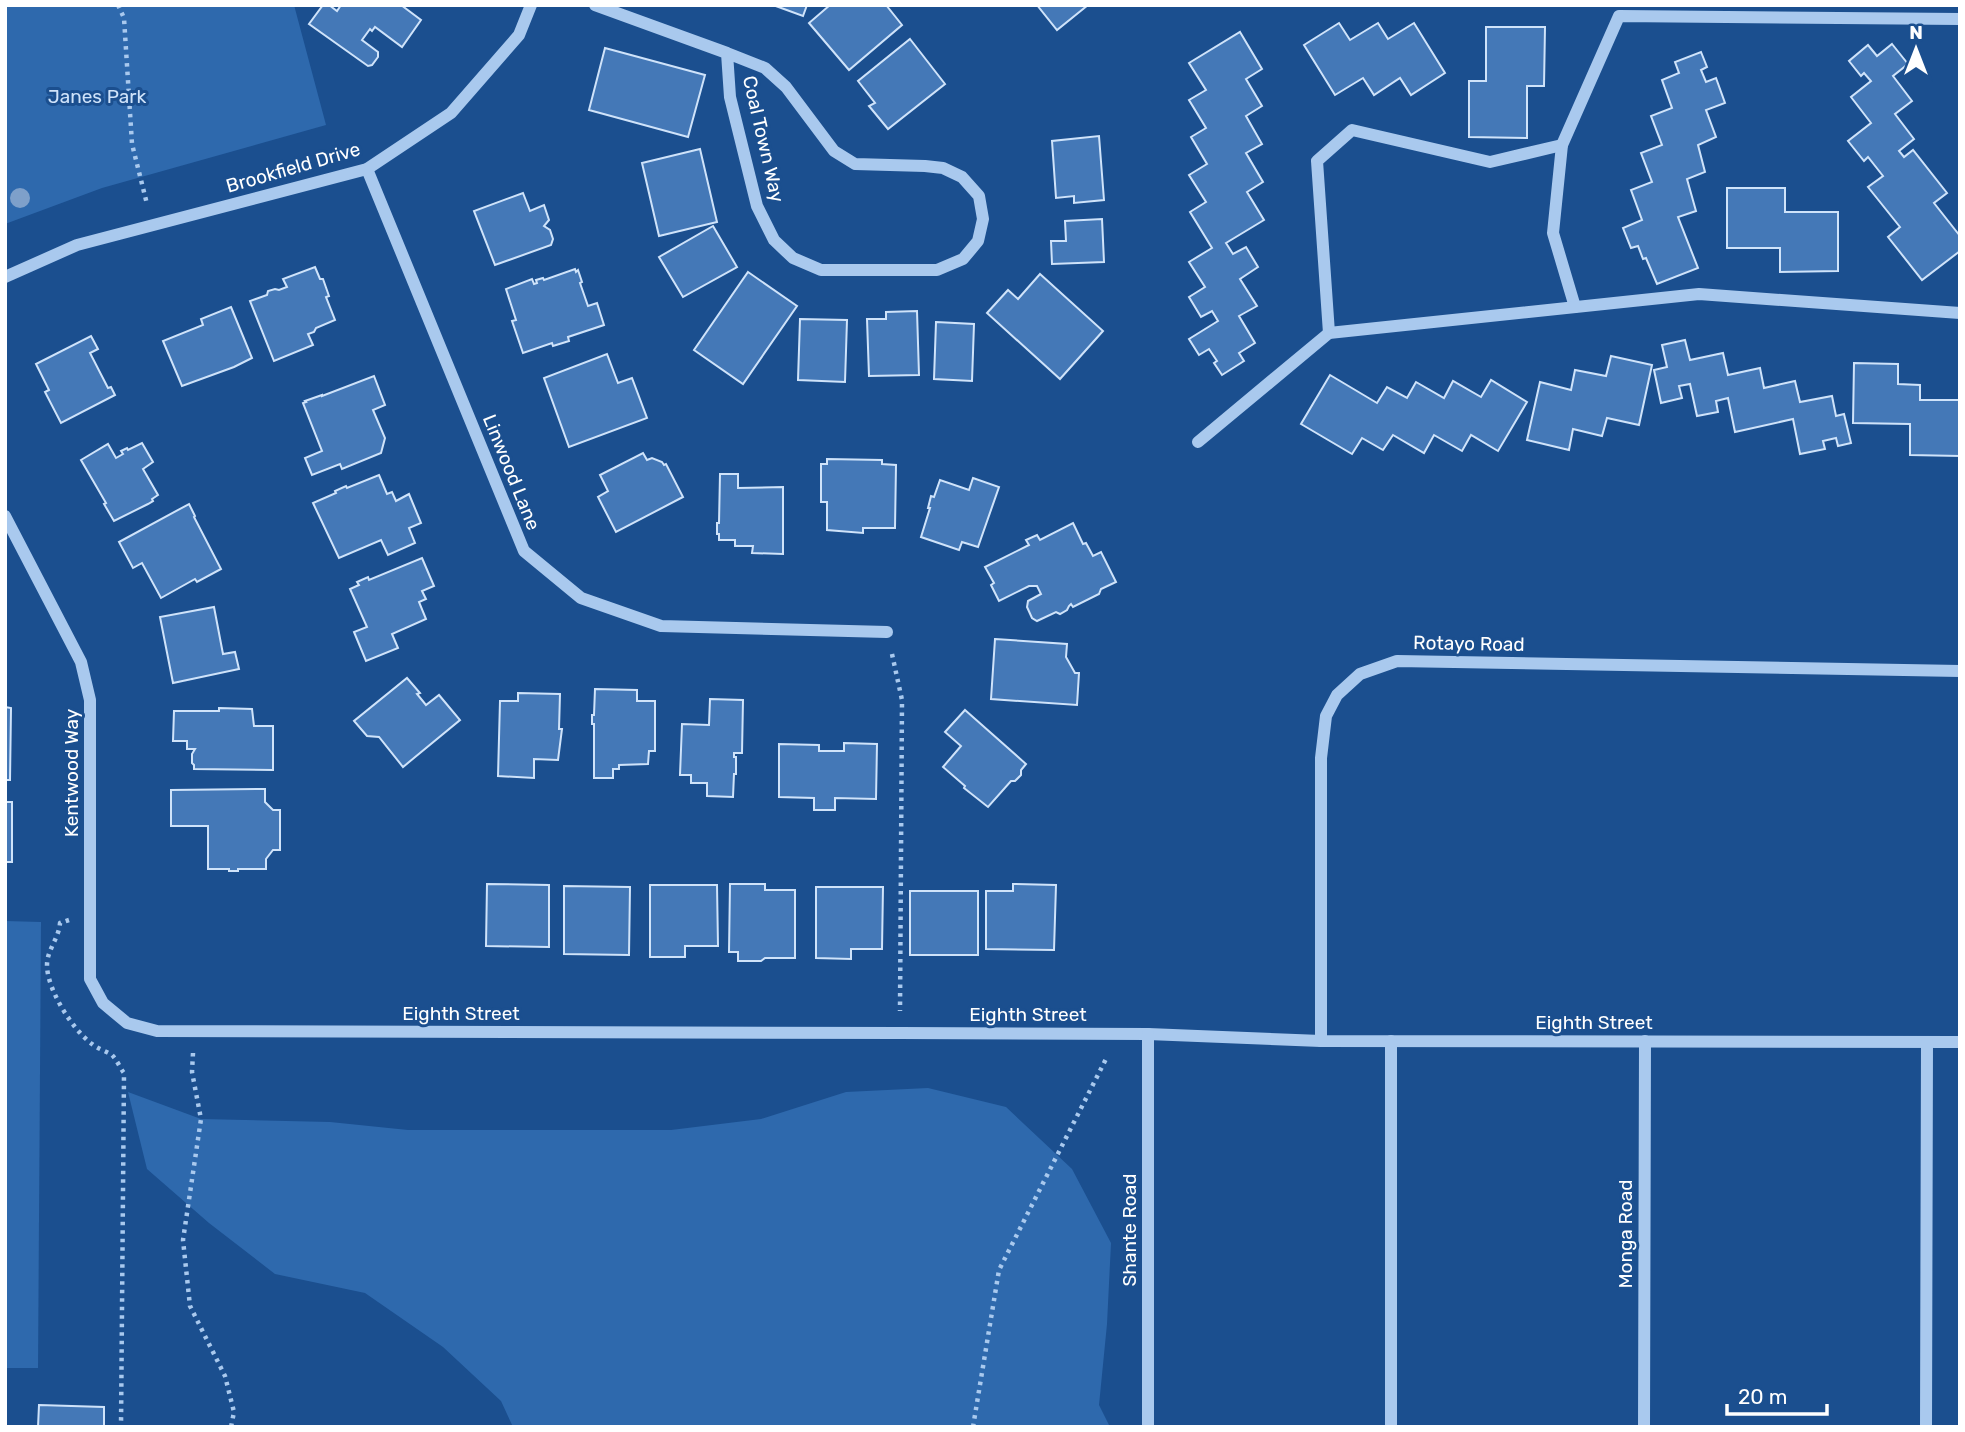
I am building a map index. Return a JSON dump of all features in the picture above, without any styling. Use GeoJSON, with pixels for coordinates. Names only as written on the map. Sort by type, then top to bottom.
{"type":"FeatureCollection","features":[{"type":"Feature","properties":{"kind":"street","name":"Brookfield Drive"},"geometry":{"type":"LineString","coordinates":[[5,277],[77,245],[367,169],[451,113],[519,35],[531,5]]}},
{"type":"Feature","properties":{"kind":"street","name":"Coal Town Way"},"geometry":{"type":"LineString","coordinates":[[596,5],[727,53],[765,68],[786,87],[834,151],[855,164],[943,168],[962,177],[979,196],[983,219],[978,241],[963,259],[937,270],[821,270],[793,258],[774,240],[757,206],[730,97],[727,53]]}},
{"type":"Feature","properties":{"kind":"street"},"geometry":{"type":"LineString","coordinates":[[1575,307],[1553,233],[1562,145],[1619,16],[1960,19]]}},
{"type":"Feature","properties":{"kind":"street"},"geometry":{"type":"LineString","coordinates":[[1329,333],[1317,161],[1352,130],[1490,162],[1562,145]]}},
{"type":"Feature","properties":{"kind":"street","name":"Linwood Lane"},"geometry":{"type":"LineString","coordinates":[[367,169],[524,551],[581,598],[661,626],[887,632]]}},
{"type":"Feature","properties":{"kind":"street"},"geometry":{"type":"LineString","coordinates":[[1198,442],[1329,333],[1699,294],[1960,313]]}},
{"type":"Feature","properties":{"kind":"street","name":"Kentwood Way"},"geometry":{"type":"LineString","coordinates":[[5,516],[81,662],[90,700],[90,979],[103,1003]]}},
{"type":"Feature","properties":{"kind":"street","name":"Rotayo Road"},"geometry":{"type":"LineString","coordinates":[[1321,1041],[1321,758],[1326,716],[1337,695],[1360,674],[1397,661],[1960,671]]}},
{"type":"Feature","properties":{"kind":"street","name":"Eighth Street"},"geometry":{"type":"LineString","coordinates":[[103,1003],[127,1023],[157,1031],[900,1032],[1148,1034],[1321,1041],[1960,1042]]}},
{"type":"Feature","properties":{"kind":"street","name":"Shante Road"},"geometry":{"type":"LineString","coordinates":[[1148,1034],[1149,1427]]}},
{"type":"Feature","properties":{"kind":"street"},"geometry":{"type":"LineString","coordinates":[[1391,1041],[1391,1427]]}},
{"type":"Feature","properties":{"kind":"street","name":"Monga Road"},"geometry":{"type":"LineString","coordinates":[[1644,1427],[1645,1041]]}},
{"type":"Feature","properties":{"kind":"street"},"geometry":{"type":"LineString","coordinates":[[1926,1427],[1927,1042]]}},
{"type":"Feature","properties":{"kind":"path"},"geometry":{"type":"LineString","coordinates":[[118,5],[124,18],[132,144],[152,225]]}},
{"type":"Feature","properties":{"kind":"path"},"geometry":{"type":"LineString","coordinates":[[887,632],[902,700],[900,1032]]}},
{"type":"Feature","properties":{"kind":"path"},"geometry":{"type":"LineString","coordinates":[[90,912],[60,923],[47,964],[54,991],[73,1025],[91,1044],[113,1056],[124,1073],[121,1427]]}},
{"type":"Feature","properties":{"kind":"path"},"geometry":{"type":"LineString","coordinates":[[195,1031],[192,1072],[201,1119],[183,1240],[190,1306],[225,1376],[234,1412],[231,1427]]}},
{"type":"Feature","properties":{"kind":"path"},"geometry":{"type":"LineString","coordinates":[[973,1427],[999,1270],[1118,1034]]}},
{"type":"Feature","properties":{"kind":"green space","name":"Janes Park"},"geometry":{"type":"Polygon","coordinates":[[[5,5],[294,5],[326,125],[102,188],[5,224],[5,5]]]}},
{"type":"Feature","properties":{"kind":"green space"},"geometry":{"type":"Polygon","coordinates":[[[5,921],[41,922],[38,1368],[5,1368],[5,921]]]}},
{"type":"Feature","properties":{"kind":"green space"},"geometry":{"type":"Polygon","coordinates":[[[928,1088],[1006,1107],[1072,1169],[1111,1243],[1099,1405],[1110,1427],[513,1427],[501,1401],[443,1347],[365,1293],[275,1274],[209,1223],[147,1169],[128,1092],[201,1119],[330,1122],[408,1130],[671,1130],[761,1119],[846,1092],[928,1088]]]}},
{"type":"Feature","properties":{"kind":"building"},"geometry":{"type":"Polygon","coordinates":[[[323,5],[329,5],[337,11],[341,5],[401,5],[421,20],[402,47],[375,27],[372,31],[370,29],[362,40],[378,52],[378,57],[368,66],[309,24],[323,5]]]}},
{"type":"Feature","properties":{"kind":"building"},"geometry":{"type":"Polygon","coordinates":[[[773,5],[807,5],[803,16],[773,5]]]}},
{"type":"Feature","properties":{"kind":"building"},"geometry":{"type":"Polygon","coordinates":[[[830,5],[886,5],[902,25],[849,70],[809,23],[830,5]]]}},
{"type":"Feature","properties":{"kind":"building"},"geometry":{"type":"Polygon","coordinates":[[[1037,5],[1088,5],[1057,30],[1037,5]]]}},
{"type":"Feature","properties":{"kind":"building"},"geometry":{"type":"Polygon","coordinates":[[[1339,23],[1350,40],[1378,23],[1388,39],[1414,23],[1445,73],[1411,95],[1400,78],[1374,95],[1363,78],[1335,95],[1304,45],[1339,23]]]}},
{"type":"Feature","properties":{"kind":"building"},"geometry":{"type":"Polygon","coordinates":[[[1486,27],[1545,27],[1544,86],[1527,86],[1527,138],[1469,137],[1469,81],[1486,81],[1486,27]]]}},
{"type":"Feature","properties":{"kind":"building"},"geometry":{"type":"Polygon","coordinates":[[[1240,32],[1262,69],[1246,79],[1262,106],[1246,116],[1262,144],[1246,153],[1263,182],[1247,192],[1264,220],[1226,243],[1233,254],[1246,247],[1258,267],[1240,279],[1257,306],[1239,316],[1255,343],[1239,353],[1244,361],[1222,375],[1209,349],[1199,355],[1189,339],[1218,321],[1212,311],[1201,317],[1189,297],[1205,287],[1189,262],[1212,248],[1190,212],[1206,202],[1189,175],[1207,164],[1191,137],[1206,128],[1189,100],[1206,90],[1189,63],[1240,32]]]}},
{"type":"Feature","properties":{"kind":"building"},"geometry":{"type":"Polygon","coordinates":[[[910,39],[945,84],[888,129],[869,106],[875,103],[858,81],[910,39]]]}},
{"type":"Feature","properties":{"kind":"building"},"geometry":{"type":"Polygon","coordinates":[[[1892,44],[1908,64],[1893,76],[1912,101],[1895,114],[1914,139],[1899,151],[1904,157],[1913,150],[1947,193],[1934,203],[1960,236],[1960,251],[1922,280],[1888,237],[1900,227],[1868,187],[1883,176],[1868,157],[1864,161],[1848,141],[1871,123],[1851,97],[1871,81],[1864,73],[1861,76],[1849,61],[1868,45],[1877,56],[1892,44]]]}},
{"type":"Feature","properties":{"kind":"building"},"geometry":{"type":"Polygon","coordinates":[[[605,48],[705,75],[688,137],[589,110],[605,48]]]}},
{"type":"Feature","properties":{"kind":"building"},"geometry":{"type":"Polygon","coordinates":[[[1701,52],[1707,67],[1701,70],[1706,82],[1716,78],[1725,103],[1706,110],[1716,137],[1698,145],[1705,172],[1687,179],[1696,211],[1678,217],[1698,268],[1657,284],[1646,258],[1643,259],[1638,246],[1631,248],[1623,228],[1642,220],[1631,190],[1652,182],[1641,153],[1662,145],[1651,116],[1672,108],[1662,80],[1679,73],[1675,62],[1701,52]]]}},
{"type":"Feature","properties":{"kind":"building"},"geometry":{"type":"Polygon","coordinates":[[[1099,136],[1104,200],[1074,203],[1074,196],[1056,198],[1052,141],[1099,136]]]}},
{"type":"Feature","properties":{"kind":"building"},"geometry":{"type":"Polygon","coordinates":[[[700,149],[717,222],[659,236],[642,163],[700,149]]]}},
{"type":"Feature","properties":{"kind":"building"},"geometry":{"type":"Polygon","coordinates":[[[1727,188],[1785,188],[1785,212],[1838,212],[1838,271],[1780,272],[1780,248],[1727,248],[1727,188]]]}},
{"type":"Feature","properties":{"kind":"building"},"geometry":{"type":"Polygon","coordinates":[[[523,193],[530,211],[544,205],[549,220],[544,226],[550,230],[553,239],[551,245],[495,265],[474,211],[523,193]]]}},
{"type":"Feature","properties":{"kind":"building"},"geometry":{"type":"Polygon","coordinates":[[[1102,219],[1104,262],[1052,264],[1051,241],[1066,241],[1065,221],[1102,219]]]}},
{"type":"Feature","properties":{"kind":"building"},"geometry":{"type":"Polygon","coordinates":[[[713,226],[737,267],[683,297],[659,257],[713,226]]]}},
{"type":"Feature","properties":{"kind":"building"},"geometry":{"type":"Polygon","coordinates":[[[315,267],[320,279],[323,279],[329,296],[326,297],[335,320],[308,334],[313,345],[274,361],[250,301],[267,295],[268,291],[287,287],[283,279],[315,267]]]}},
{"type":"Feature","properties":{"kind":"building"},"geometry":{"type":"Polygon","coordinates":[[[575,269],[576,272],[578,270],[588,306],[597,303],[604,325],[568,337],[569,341],[553,346],[552,343],[523,353],[512,321],[516,320],[506,289],[532,279],[534,284],[537,283],[536,280],[544,280],[575,269]]]}},
{"type":"Feature","properties":{"kind":"building"},"geometry":{"type":"Polygon","coordinates":[[[748,272],[797,306],[743,384],[694,350],[748,272]]]}},
{"type":"Feature","properties":{"kind":"building"},"geometry":{"type":"Polygon","coordinates":[[[1040,274],[1103,331],[1060,379],[987,313],[1008,290],[1018,299],[1040,274]]]}},
{"type":"Feature","properties":{"kind":"building"},"geometry":{"type":"Polygon","coordinates":[[[231,307],[252,358],[182,386],[163,341],[203,325],[201,319],[231,307]]]}},
{"type":"Feature","properties":{"kind":"building"},"geometry":{"type":"Polygon","coordinates":[[[917,311],[919,375],[869,376],[867,319],[886,319],[886,312],[917,311]]]}},
{"type":"Feature","properties":{"kind":"building"},"geometry":{"type":"Polygon","coordinates":[[[800,319],[847,320],[845,382],[798,380],[800,319]]]}},
{"type":"Feature","properties":{"kind":"building"},"geometry":{"type":"Polygon","coordinates":[[[936,322],[974,324],[972,381],[934,379],[936,322]]]}},
{"type":"Feature","properties":{"kind":"building"},"geometry":{"type":"Polygon","coordinates":[[[91,336],[98,349],[90,353],[108,388],[111,387],[115,395],[61,423],[45,392],[49,390],[36,364],[91,336]]]}},
{"type":"Feature","properties":{"kind":"building"},"geometry":{"type":"Polygon","coordinates":[[[1685,340],[1690,360],[1723,353],[1728,375],[1760,368],[1764,388],[1795,381],[1800,402],[1832,396],[1836,416],[1844,414],[1851,443],[1838,446],[1836,438],[1823,441],[1825,449],[1800,454],[1793,419],[1735,432],[1728,398],[1716,401],[1718,412],[1697,416],[1690,384],[1679,386],[1682,398],[1661,403],[1654,370],[1667,367],[1662,345],[1685,340]]]}},
{"type":"Feature","properties":{"kind":"building"},"geometry":{"type":"Polygon","coordinates":[[[607,354],[618,383],[632,378],[647,418],[569,447],[544,378],[607,354]]]}},
{"type":"Feature","properties":{"kind":"building"},"geometry":{"type":"Polygon","coordinates":[[[1611,356],[1652,365],[1639,425],[1607,418],[1602,436],[1573,429],[1569,450],[1527,440],[1540,382],[1571,390],[1575,370],[1606,376],[1611,356]]]}},
{"type":"Feature","properties":{"kind":"building"},"geometry":{"type":"Polygon","coordinates":[[[1854,363],[1898,364],[1898,384],[1920,385],[1920,400],[1960,400],[1960,456],[1910,455],[1910,424],[1853,423],[1854,363]]]}},
{"type":"Feature","properties":{"kind":"building"},"geometry":{"type":"Polygon","coordinates":[[[1330,375],[1377,403],[1387,387],[1407,398],[1416,382],[1444,398],[1453,381],[1481,397],[1491,380],[1527,402],[1498,451],[1471,435],[1462,451],[1434,435],[1424,453],[1393,435],[1383,450],[1362,438],[1352,454],[1301,424],[1330,375]]]}},
{"type":"Feature","properties":{"kind":"building"},"geometry":{"type":"Polygon","coordinates":[[[374,376],[385,405],[373,410],[385,438],[381,453],[342,469],[340,464],[312,475],[305,458],[322,451],[303,403],[374,376]]]}},
{"type":"Feature","properties":{"kind":"building"},"geometry":{"type":"Polygon","coordinates":[[[142,443],[153,462],[143,469],[158,495],[148,504],[114,521],[81,460],[108,444],[116,458],[123,454],[121,451],[142,443]]]}},
{"type":"Feature","properties":{"kind":"building"},"geometry":{"type":"Polygon","coordinates":[[[643,453],[647,460],[652,458],[666,464],[683,497],[616,532],[598,497],[608,491],[600,475],[643,453]]]}},
{"type":"Feature","properties":{"kind":"building"},"geometry":{"type":"Polygon","coordinates":[[[827,459],[882,460],[882,464],[896,465],[895,528],[863,528],[863,533],[827,530],[827,502],[821,502],[821,464],[827,464],[827,459]]]}},
{"type":"Feature","properties":{"kind":"building"},"geometry":{"type":"Polygon","coordinates":[[[720,474],[738,474],[738,488],[783,487],[783,554],[752,553],[753,546],[735,546],[735,540],[719,540],[717,523],[720,474]]]}},
{"type":"Feature","properties":{"kind":"building"},"geometry":{"type":"Polygon","coordinates":[[[379,475],[387,494],[392,492],[396,501],[409,494],[421,523],[409,528],[415,543],[388,555],[381,540],[339,558],[313,503],[346,486],[347,488],[379,475]]]}},
{"type":"Feature","properties":{"kind":"building"},"geometry":{"type":"Polygon","coordinates":[[[973,478],[999,487],[978,547],[962,542],[959,550],[921,537],[931,496],[934,497],[940,480],[969,490],[973,478]]]}},
{"type":"Feature","properties":{"kind":"building"},"geometry":{"type":"Polygon","coordinates":[[[189,504],[221,569],[197,582],[195,579],[161,598],[142,563],[133,568],[119,542],[189,504]]]}},
{"type":"Feature","properties":{"kind":"building"},"geometry":{"type":"Polygon","coordinates":[[[1073,523],[1083,544],[1086,543],[1093,556],[1101,552],[1116,582],[1073,607],[1071,604],[1060,614],[1056,612],[1037,621],[1032,618],[1027,607],[1028,601],[1041,594],[1037,586],[1029,586],[999,601],[991,585],[994,583],[985,567],[1029,545],[1026,540],[1037,535],[1040,540],[1073,523]]]}},
{"type":"Feature","properties":{"kind":"building"},"geometry":{"type":"Polygon","coordinates":[[[422,558],[434,586],[422,591],[426,599],[419,602],[426,619],[392,634],[398,648],[366,661],[354,632],[367,627],[350,589],[368,577],[369,580],[422,558]]]}},
{"type":"Feature","properties":{"kind":"building"},"geometry":{"type":"Polygon","coordinates":[[[214,607],[223,654],[235,652],[239,669],[173,683],[160,617],[214,607]]]}},
{"type":"Feature","properties":{"kind":"building"},"geometry":{"type":"Polygon","coordinates":[[[995,639],[1067,644],[1066,657],[1075,673],[1079,673],[1077,705],[991,699],[995,639]]]}},
{"type":"Feature","properties":{"kind":"building"},"geometry":{"type":"Polygon","coordinates":[[[407,678],[426,705],[439,695],[460,720],[403,767],[379,737],[367,736],[354,721],[407,678]]]}},
{"type":"Feature","properties":{"kind":"building"},"geometry":{"type":"Polygon","coordinates":[[[595,689],[637,690],[637,701],[655,701],[655,751],[649,751],[648,764],[619,765],[619,769],[613,769],[613,778],[594,778],[592,715],[595,689]]]}},
{"type":"Feature","properties":{"kind":"building"},"geometry":{"type":"Polygon","coordinates":[[[518,693],[560,694],[559,729],[562,729],[558,760],[534,759],[534,778],[498,776],[500,701],[518,701],[518,693]]]}},
{"type":"Feature","properties":{"kind":"building"},"geometry":{"type":"Polygon","coordinates":[[[710,699],[743,700],[742,753],[734,753],[736,774],[733,797],[707,796],[707,783],[691,783],[691,775],[680,775],[682,724],[709,725],[710,699]]]}},
{"type":"Feature","properties":{"kind":"building"},"geometry":{"type":"Polygon","coordinates":[[[5,707],[11,708],[10,780],[5,780],[5,707]]]}},
{"type":"Feature","properties":{"kind":"building"},"geometry":{"type":"Polygon","coordinates":[[[219,708],[252,709],[254,726],[273,726],[273,770],[194,769],[192,754],[195,749],[187,749],[187,741],[173,741],[174,711],[219,711],[219,708]]]}},
{"type":"Feature","properties":{"kind":"building"},"geometry":{"type":"Polygon","coordinates":[[[965,710],[1026,764],[1021,775],[1011,781],[988,807],[943,767],[961,746],[945,732],[965,710]]]}},
{"type":"Feature","properties":{"kind":"building"},"geometry":{"type":"Polygon","coordinates":[[[844,743],[877,744],[876,799],[835,798],[835,810],[814,810],[814,798],[779,797],[779,744],[819,745],[819,751],[844,751],[844,743]]]}},
{"type":"Feature","properties":{"kind":"building"},"geometry":{"type":"Polygon","coordinates":[[[265,789],[265,802],[273,810],[280,810],[280,850],[273,850],[266,859],[266,869],[208,869],[208,826],[171,826],[171,790],[265,789]]]}},
{"type":"Feature","properties":{"kind":"building"},"geometry":{"type":"Polygon","coordinates":[[[5,802],[12,802],[12,862],[5,862],[5,802]]]}},
{"type":"Feature","properties":{"kind":"building"},"geometry":{"type":"Polygon","coordinates":[[[487,884],[549,885],[549,947],[486,946],[487,884]]]}},
{"type":"Feature","properties":{"kind":"building"},"geometry":{"type":"Polygon","coordinates":[[[730,884],[765,884],[765,890],[795,890],[795,958],[738,961],[738,952],[729,952],[730,884]]]}},
{"type":"Feature","properties":{"kind":"building"},"geometry":{"type":"Polygon","coordinates":[[[1013,884],[1056,885],[1054,950],[986,949],[986,891],[1013,891],[1013,884]]]}},
{"type":"Feature","properties":{"kind":"building"},"geometry":{"type":"Polygon","coordinates":[[[650,885],[717,885],[718,946],[685,946],[685,957],[650,957],[650,885]]]}},
{"type":"Feature","properties":{"kind":"building"},"geometry":{"type":"Polygon","coordinates":[[[564,886],[630,887],[629,955],[564,954],[564,886]]]}},
{"type":"Feature","properties":{"kind":"building"},"geometry":{"type":"Polygon","coordinates":[[[816,887],[883,887],[882,949],[851,949],[851,959],[816,958],[816,887]]]}},
{"type":"Feature","properties":{"kind":"building"},"geometry":{"type":"Polygon","coordinates":[[[910,891],[978,891],[978,955],[910,955],[910,891]]]}},
{"type":"Feature","properties":{"kind":"building"},"geometry":{"type":"Polygon","coordinates":[[[39,1405],[104,1407],[104,1427],[38,1427],[39,1405]]]}}]}
